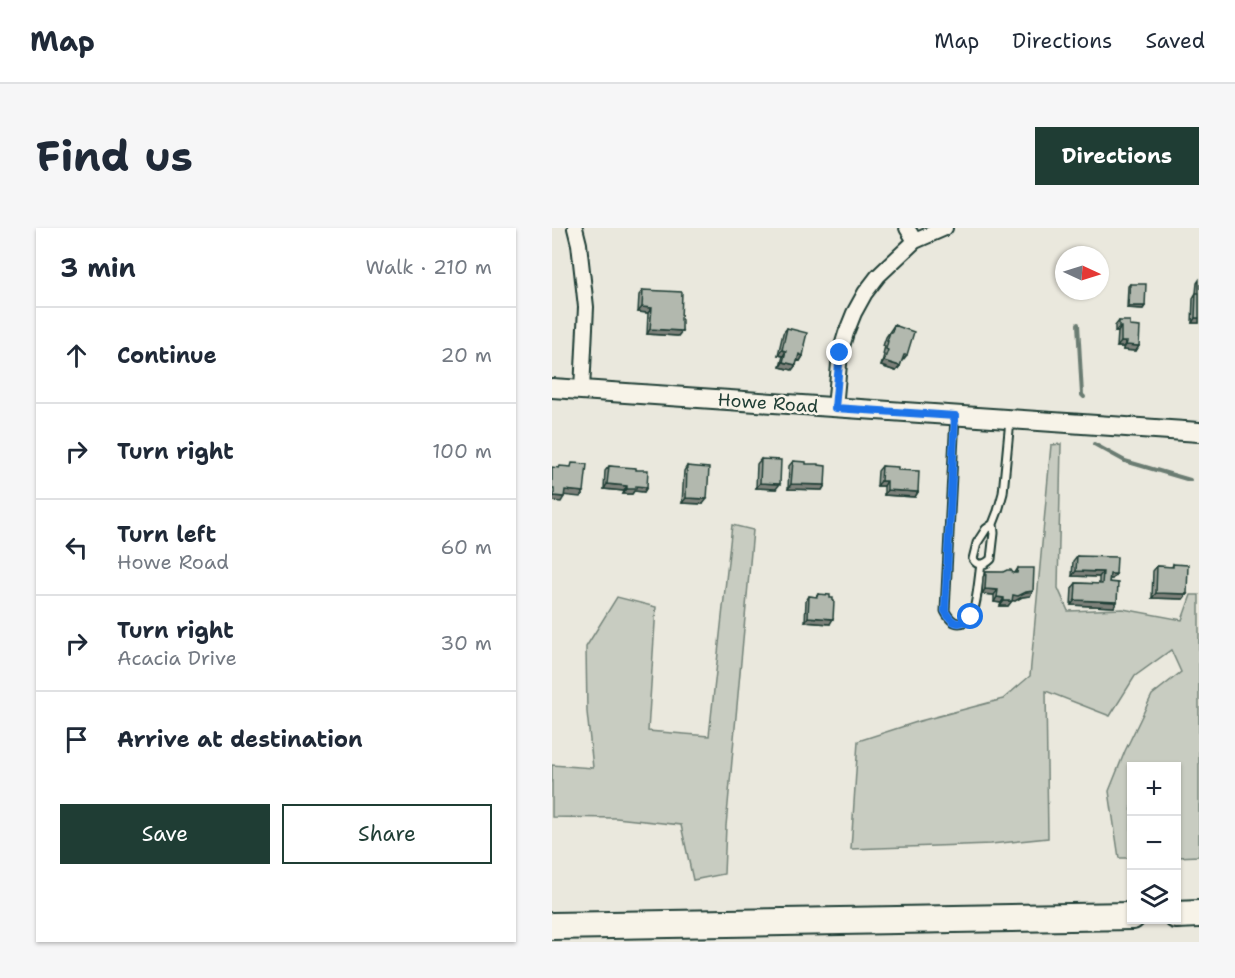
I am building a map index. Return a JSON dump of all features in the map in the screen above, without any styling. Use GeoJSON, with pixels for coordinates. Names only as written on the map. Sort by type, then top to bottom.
{"type":"FeatureCollection","features":[{"type":"Feature","properties":{"kind":"highway"},"geometry":{"type":"LineString","coordinates":[[1181,915],[1199,914]]}},
{"type":"Feature","properties":{"kind":"highway"},"geometry":{"type":"LineString","coordinates":[[552,926],[1127,916]]}},
{"type":"Feature","properties":{"kind":"street"},"geometry":{"type":"LineString","coordinates":[[575,228],[586,307],[582,390]]}},
{"type":"Feature","properties":{"kind":"street"},"geometry":{"type":"LineString","coordinates":[[907,228],[915,241]]}},
{"type":"Feature","properties":{"kind":"street"},"geometry":{"type":"LineString","coordinates":[[835,408],[840,353],[854,313],[865,293],[878,276],[915,241],[945,228]]}},
{"type":"Feature","properties":{"kind":"street","name":"Howe Road"},"geometry":{"type":"LineString","coordinates":[[552,388],[1199,432]]}},
{"type":"Feature","properties":{"kind":"lane"},"geometry":{"type":"LineString","coordinates":[[955,416],[945,611],[949,619],[954,622],[965,622],[971,617],[981,564]]}},
{"type":"Feature","properties":{"kind":"lane"},"geometry":{"type":"LineString","coordinates":[[993,524],[986,529],[977,543],[973,559],[976,563],[986,564],[991,559],[993,524],[1003,493],[1010,420]]}},
{"type":"Feature","properties":{"kind":"shaded area"},"geometry":{"type":"Polygon","coordinates":[[[1061,444],[1058,588],[1068,611],[1123,609],[1182,620],[1191,595],[1199,595],[1199,856],[1181,857],[1181,762],[1127,762],[1127,858],[1119,858],[1109,791],[1152,695],[1181,672],[1171,650],[1135,676],[1110,716],[1046,691],[1048,838],[991,844],[851,849],[858,741],[920,721],[1003,699],[1030,676],[1051,445],[1061,444]]]}},
{"type":"Feature","properties":{"kind":"shaded area"},"geometry":{"type":"Polygon","coordinates":[[[732,525],[753,530],[726,826],[724,874],[693,880],[681,825],[616,818],[552,817],[552,765],[593,768],[587,712],[586,647],[617,597],[656,607],[648,731],[709,736],[732,525]]]}},
{"type":"Feature","properties":{"kind":"building"},"geometry":{"type":"Polygon","coordinates":[[[1130,284],[1146,284],[1145,306],[1129,306],[1130,284]]]}},
{"type":"Feature","properties":{"kind":"building"},"geometry":{"type":"Polygon","coordinates":[[[643,290],[682,292],[682,331],[650,329],[652,308],[642,307],[643,290]]]}},
{"type":"Feature","properties":{"kind":"building"},"geometry":{"type":"Polygon","coordinates":[[[1196,293],[1199,293],[1199,318],[1195,318],[1196,293]]]}},
{"type":"Feature","properties":{"kind":"building"},"geometry":{"type":"Polygon","coordinates":[[[1119,321],[1130,321],[1130,326],[1140,327],[1139,346],[1126,345],[1127,342],[1121,342],[1119,321]]]}},
{"type":"Feature","properties":{"kind":"building"},"geometry":{"type":"Polygon","coordinates":[[[894,325],[914,332],[907,355],[904,355],[900,366],[884,361],[888,350],[886,349],[887,341],[894,325]]]}},
{"type":"Feature","properties":{"kind":"building"},"geometry":{"type":"Polygon","coordinates":[[[787,328],[807,333],[803,356],[799,354],[796,365],[783,362],[786,351],[782,350],[787,328]]]}},
{"type":"Feature","properties":{"kind":"building"},"geometry":{"type":"Polygon","coordinates":[[[761,459],[781,460],[780,484],[760,483],[761,459]]]}},
{"type":"Feature","properties":{"kind":"building"},"geometry":{"type":"Polygon","coordinates":[[[793,461],[826,466],[825,485],[791,484],[793,461]]]}},
{"type":"Feature","properties":{"kind":"building"},"geometry":{"type":"Polygon","coordinates":[[[572,463],[587,464],[584,492],[565,490],[564,497],[554,496],[552,467],[571,467],[572,463]]]}},
{"type":"Feature","properties":{"kind":"building"},"geometry":{"type":"Polygon","coordinates":[[[609,466],[648,470],[647,487],[636,486],[636,489],[627,489],[627,486],[607,484],[609,466]]]}},
{"type":"Feature","properties":{"kind":"building"},"geometry":{"type":"Polygon","coordinates":[[[687,466],[709,468],[707,499],[686,498],[687,466]]]}},
{"type":"Feature","properties":{"kind":"building"},"geometry":{"type":"Polygon","coordinates":[[[882,466],[898,467],[898,470],[919,471],[918,492],[887,490],[887,481],[881,481],[882,466]]]}},
{"type":"Feature","properties":{"kind":"building"},"geometry":{"type":"Polygon","coordinates":[[[1077,556],[1117,557],[1116,574],[1110,574],[1109,582],[1118,583],[1117,602],[1075,600],[1076,583],[1102,584],[1103,572],[1076,571],[1077,556]]]}},
{"type":"Feature","properties":{"kind":"building"},"geometry":{"type":"Polygon","coordinates":[[[1173,564],[1188,565],[1187,594],[1156,593],[1157,566],[1173,567],[1173,564]]]}},
{"type":"Feature","properties":{"kind":"building"},"geometry":{"type":"Polygon","coordinates":[[[1018,568],[1034,568],[1033,591],[1018,596],[1013,595],[1012,601],[1004,601],[1004,598],[997,597],[998,590],[985,589],[986,572],[1011,570],[1017,573],[1018,568]]]}},
{"type":"Feature","properties":{"kind":"building"},"geometry":{"type":"Polygon","coordinates":[[[818,594],[830,595],[830,598],[833,598],[833,619],[808,617],[809,596],[817,597],[818,594]]]}},
{"type":"Feature","properties":{"kind":"waterway"},"geometry":{"type":"LineString","coordinates":[[1078,324],[1082,395],[1084,397]]}},
{"type":"Feature","properties":{"kind":"waterway"},"geometry":{"type":"LineString","coordinates":[[1094,444],[1125,461],[1190,480]]}},
{"type":"Feature","properties":{"kind":"route"},"geometry":{"type":"LineString","coordinates":[[840,353],[835,408],[955,416],[945,611],[949,619],[958,623],[965,622],[971,617]]}}]}
